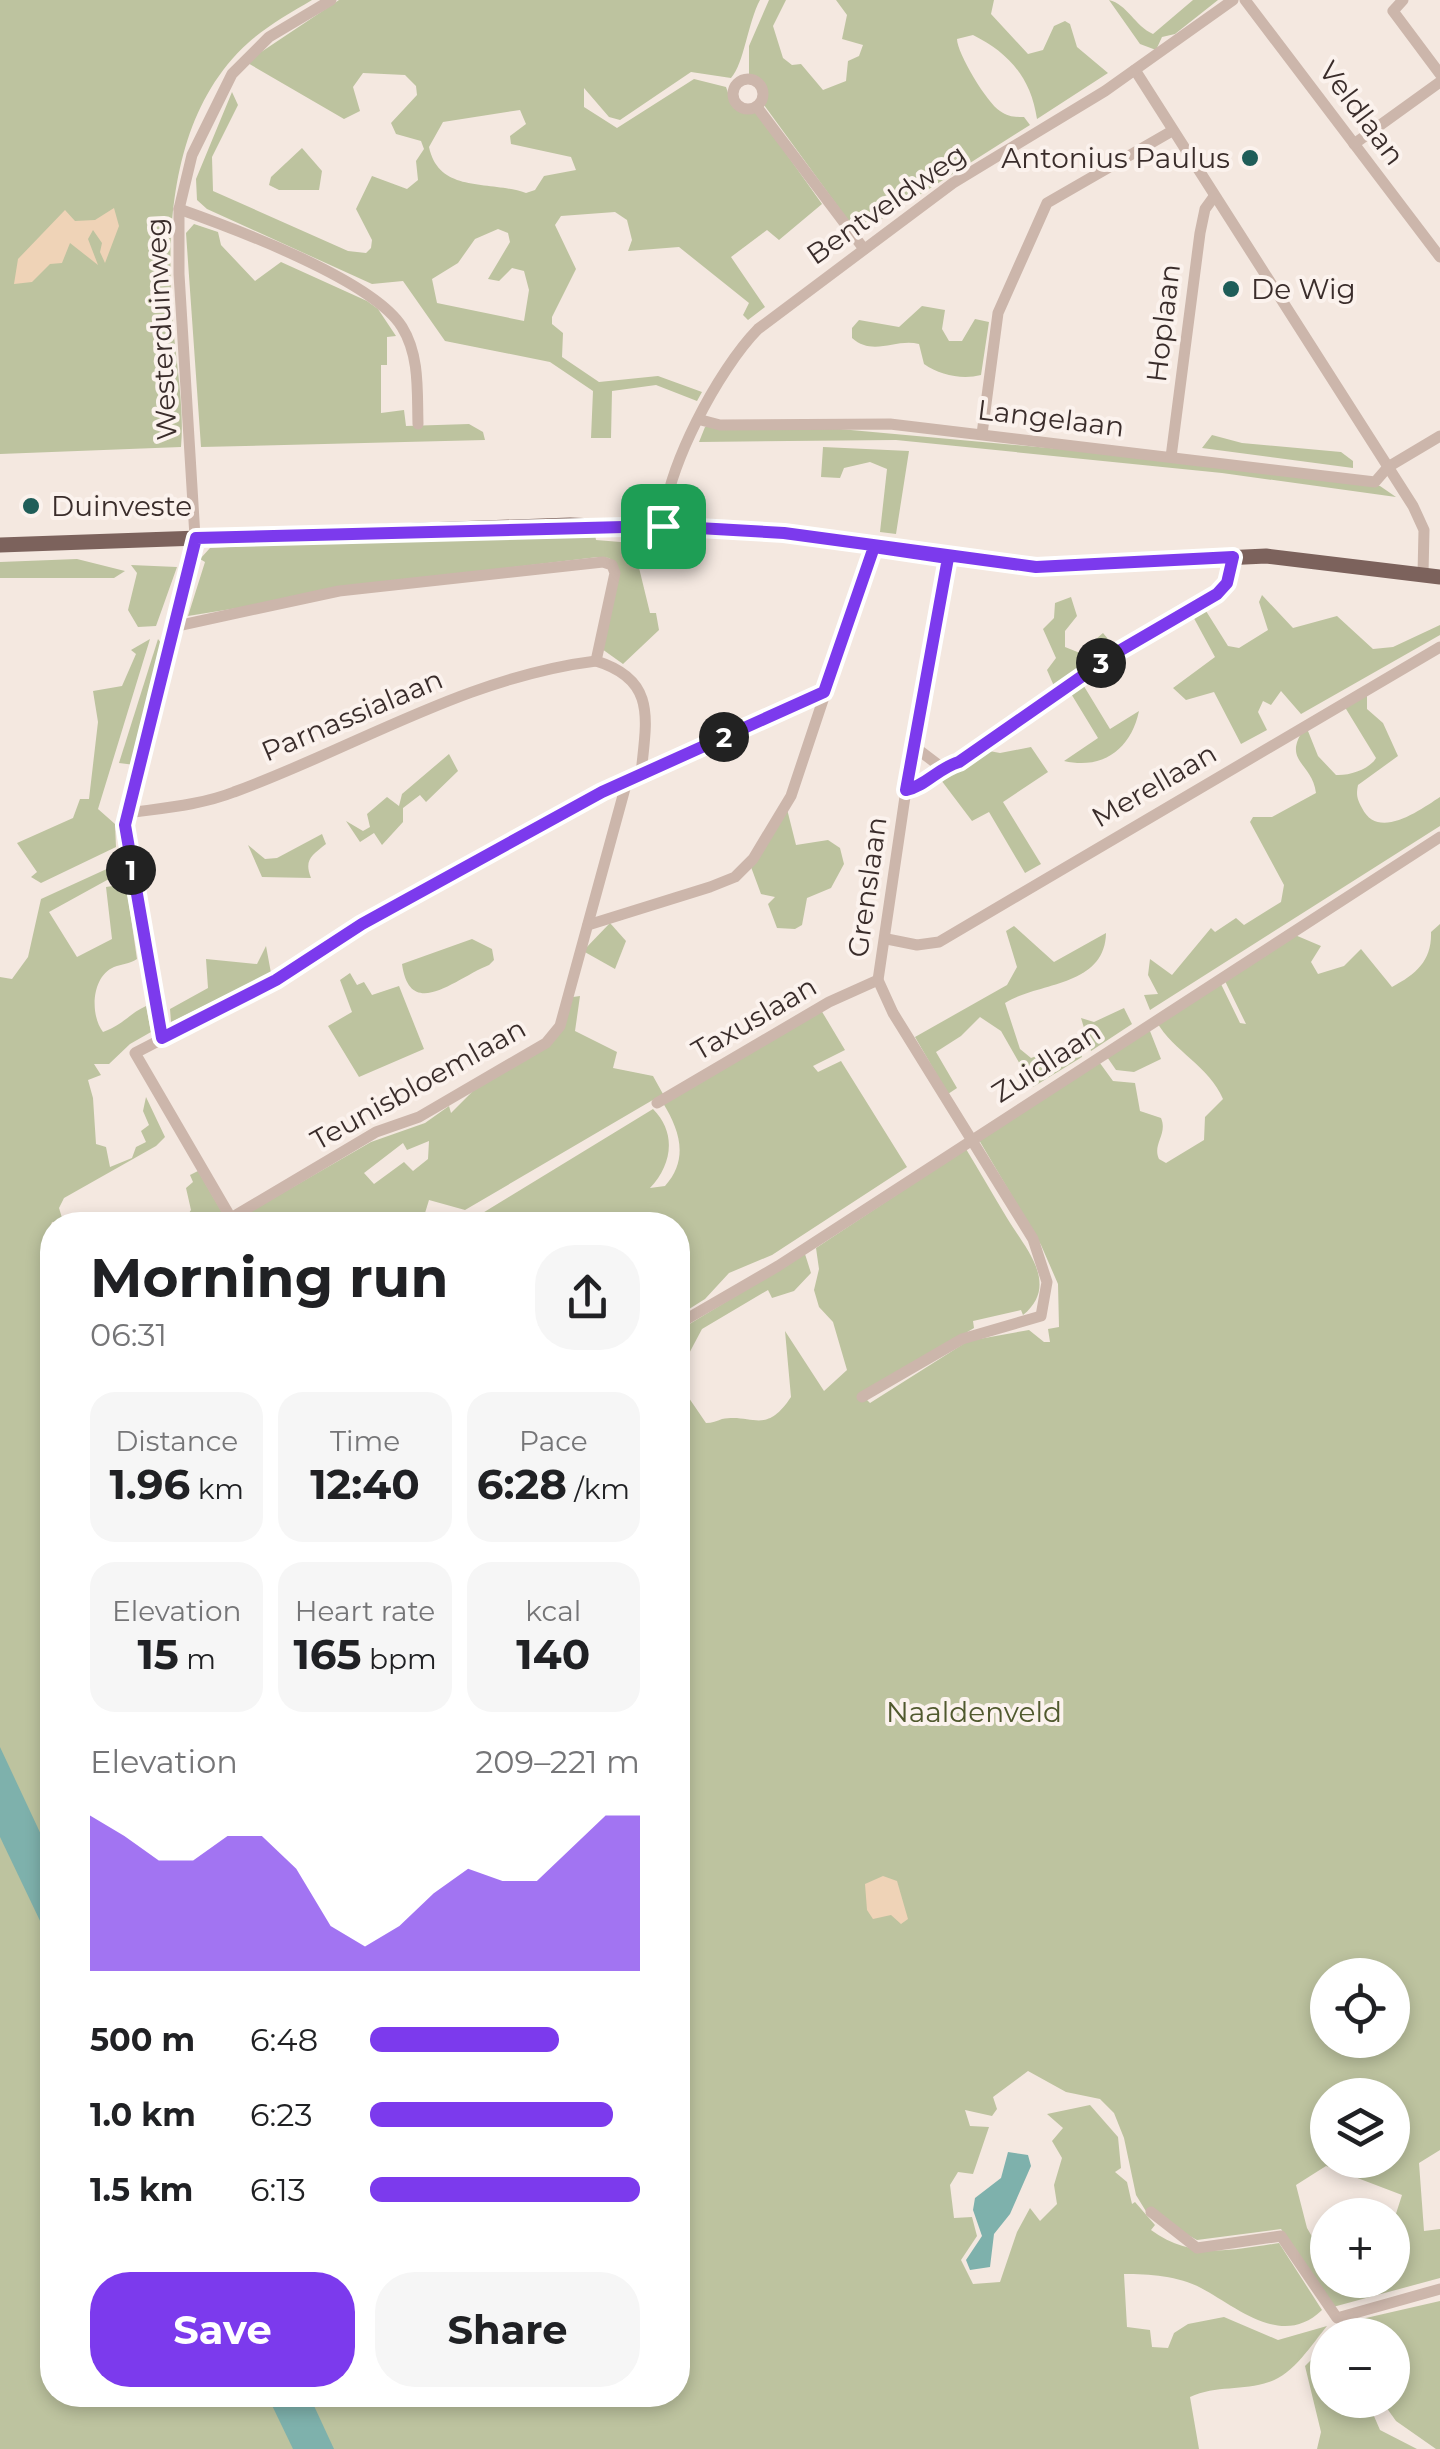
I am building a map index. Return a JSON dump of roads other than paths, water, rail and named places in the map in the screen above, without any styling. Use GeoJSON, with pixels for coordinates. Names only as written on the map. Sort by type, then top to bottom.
{"type":"FeatureCollection","features":[{"type":"Feature","properties":{"kind":"main road"},"geometry":{"type":"LineString","coordinates":[[0,545],[663,526],[784,533],[948,558],[1066,567],[1233,557],[1282,558],[1432,576]]}},
{"type":"Feature","properties":{"kind":"street","name":"Westerduinweg"},"geometry":{"type":"LineString","coordinates":[[162,1038],[127,850],[128,814],[196,538],[179,274],[179,209],[192,155],[232,74],[268,37],[331,0]]}},
{"type":"Feature","properties":{"kind":"street","name":"Bentveldweg"},"geometry":{"type":"LineString","coordinates":[[663,526],[666,492],[734,353],[758,328],[953,183],[1136,70],[1233,0]]}},
{"type":"Feature","properties":{"kind":"street","name":"Veldlaan"},"geometry":{"type":"LineString","coordinates":[[1245,0],[1440,257]]}},
{"type":"Feature","properties":{"kind":"street"},"geometry":{"type":"LineString","coordinates":[[1402,0],[1392,11],[1440,74]]}},
{"type":"Feature","properties":{"kind":"street"},"geometry":{"type":"LineString","coordinates":[[1136,70],[1388,467],[1424,530],[1432,576]]}},
{"type":"Feature","properties":{"kind":"street"},"geometry":{"type":"LineString","coordinates":[[1354,144],[1440,82]]}},
{"type":"Feature","properties":{"kind":"street"},"geometry":{"type":"LineString","coordinates":[[758,107],[864,249]]}},
{"type":"Feature","properties":{"kind":"street"},"geometry":{"type":"LineString","coordinates":[[982,434],[998,313],[1046,203],[1172,131]]}},
{"type":"Feature","properties":{"kind":"street","name":"Hoplaan"},"geometry":{"type":"LineString","coordinates":[[1172,457],[1200,233],[1205,209],[1214,198]]}},
{"type":"Feature","properties":{"kind":"street"},"geometry":{"type":"LineString","coordinates":[[179,209],[362,288],[392,314],[412,353],[418,424]]}},
{"type":"Feature","properties":{"kind":"street","name":"Langelaan"},"geometry":{"type":"LineString","coordinates":[[701,420],[720,425],[890,424],[1374,482],[1388,467]]}},
{"type":"Feature","properties":{"kind":"street"},"geometry":{"type":"LineString","coordinates":[[1388,467],[1440,436]]}},
{"type":"Feature","properties":{"kind":"street"},"geometry":{"type":"LineString","coordinates":[[588,925],[710,887],[734,876],[753,858],[791,796],[874,547]]}},
{"type":"Feature","properties":{"kind":"street"},"geometry":{"type":"LineString","coordinates":[[906,790],[918,788],[940,767],[959,762],[1114,654],[1217,594],[1227,583],[1233,557]]}},
{"type":"Feature","properties":{"kind":"street","name":"Grenslaan"},"geometry":{"type":"LineString","coordinates":[[862,1397],[962,1340],[1042,1316],[1046,1282],[1041,1258],[1024,1220],[971,1141],[878,980],[906,790],[948,558]]}},
{"type":"Feature","properties":{"kind":"street"},"geometry":{"type":"LineString","coordinates":[[177,626],[339,591],[593,561],[612,565],[615,573],[596,661],[616,667],[638,686],[645,711],[641,774]]}},
{"type":"Feature","properties":{"kind":"street","name":"Merellaan"},"geometry":{"type":"LineString","coordinates":[[887,939],[917,945],[938,942],[1440,647]]}},
{"type":"Feature","properties":{"kind":"street","name":"Parnassialaan"},"geometry":{"type":"LineString","coordinates":[[128,814],[232,794],[447,700],[515,678],[596,661]]}},
{"type":"Feature","properties":{"kind":"street"},"geometry":{"type":"LineString","coordinates":[[122,1060],[276,980],[296,964],[440,880],[627,781],[824,692]]}},
{"type":"Feature","properties":{"kind":"street"},"geometry":{"type":"LineString","coordinates":[[916,748],[940,767]]}},
{"type":"Feature","properties":{"kind":"street","name":"Teunisbloemlaan"},"geometry":{"type":"LineString","coordinates":[[241,1212],[376,1132],[408,1123],[546,1044],[560,1026],[627,781]]}},
{"type":"Feature","properties":{"kind":"street","name":"Zuidlaan"},"geometry":{"type":"LineString","coordinates":[[690,1317],[778,1266],[1440,837]]}},
{"type":"Feature","properties":{"kind":"street","name":"Taxuslaan"},"geometry":{"type":"LineString","coordinates":[[656,1103],[829,1002],[878,980]]}},
{"type":"Feature","properties":{"kind":"street","name":"Teunisbloemlaan"},"geometry":{"type":"LineString","coordinates":[[135,1053],[228,1212]]}},
{"type":"Feature","properties":{"kind":"street"},"geometry":{"type":"LineString","coordinates":[[1151,2212],[1197,2248],[1214,2249],[1281,2236],[1337,2318],[1440,2289]]}},
{"type":"Feature","properties":{"kind":"water"},"geometry":{"type":"Polygon","coordinates":[[[0,1747],[40,1832],[40,1921],[0,1837],[0,1747]]]}},
{"type":"Feature","properties":{"kind":"water"},"geometry":{"type":"Polygon","coordinates":[[[1008,2152],[1028,2155],[1031,2166],[1010,2214],[994,2234],[990,2267],[970,2270],[966,2260],[982,2236],[973,2210],[975,2198],[1001,2178],[1008,2152]]]}},
{"type":"Feature","properties":{"kind":"water"},"geometry":{"type":"Polygon","coordinates":[[[273,2407],[315,2407],[334,2449],[293,2449],[273,2407]]]}},
{"type":"Feature","properties":{"kind":"place","name":"Antonius Paulus"},"geometry":{"type":"Point","coordinates":[1250,158]}},
{"type":"Feature","properties":{"kind":"place","name":"De Wig"},"geometry":{"type":"Point","coordinates":[1231,289]}},
{"type":"Feature","properties":{"kind":"place","name":"Duinveste"},"geometry":{"type":"Point","coordinates":[31,506]}},
{"type":"Feature","properties":{"kind":"park label","name":"Naaldenveld"},"geometry":{"type":"Point","coordinates":[974,1712]}}]}
